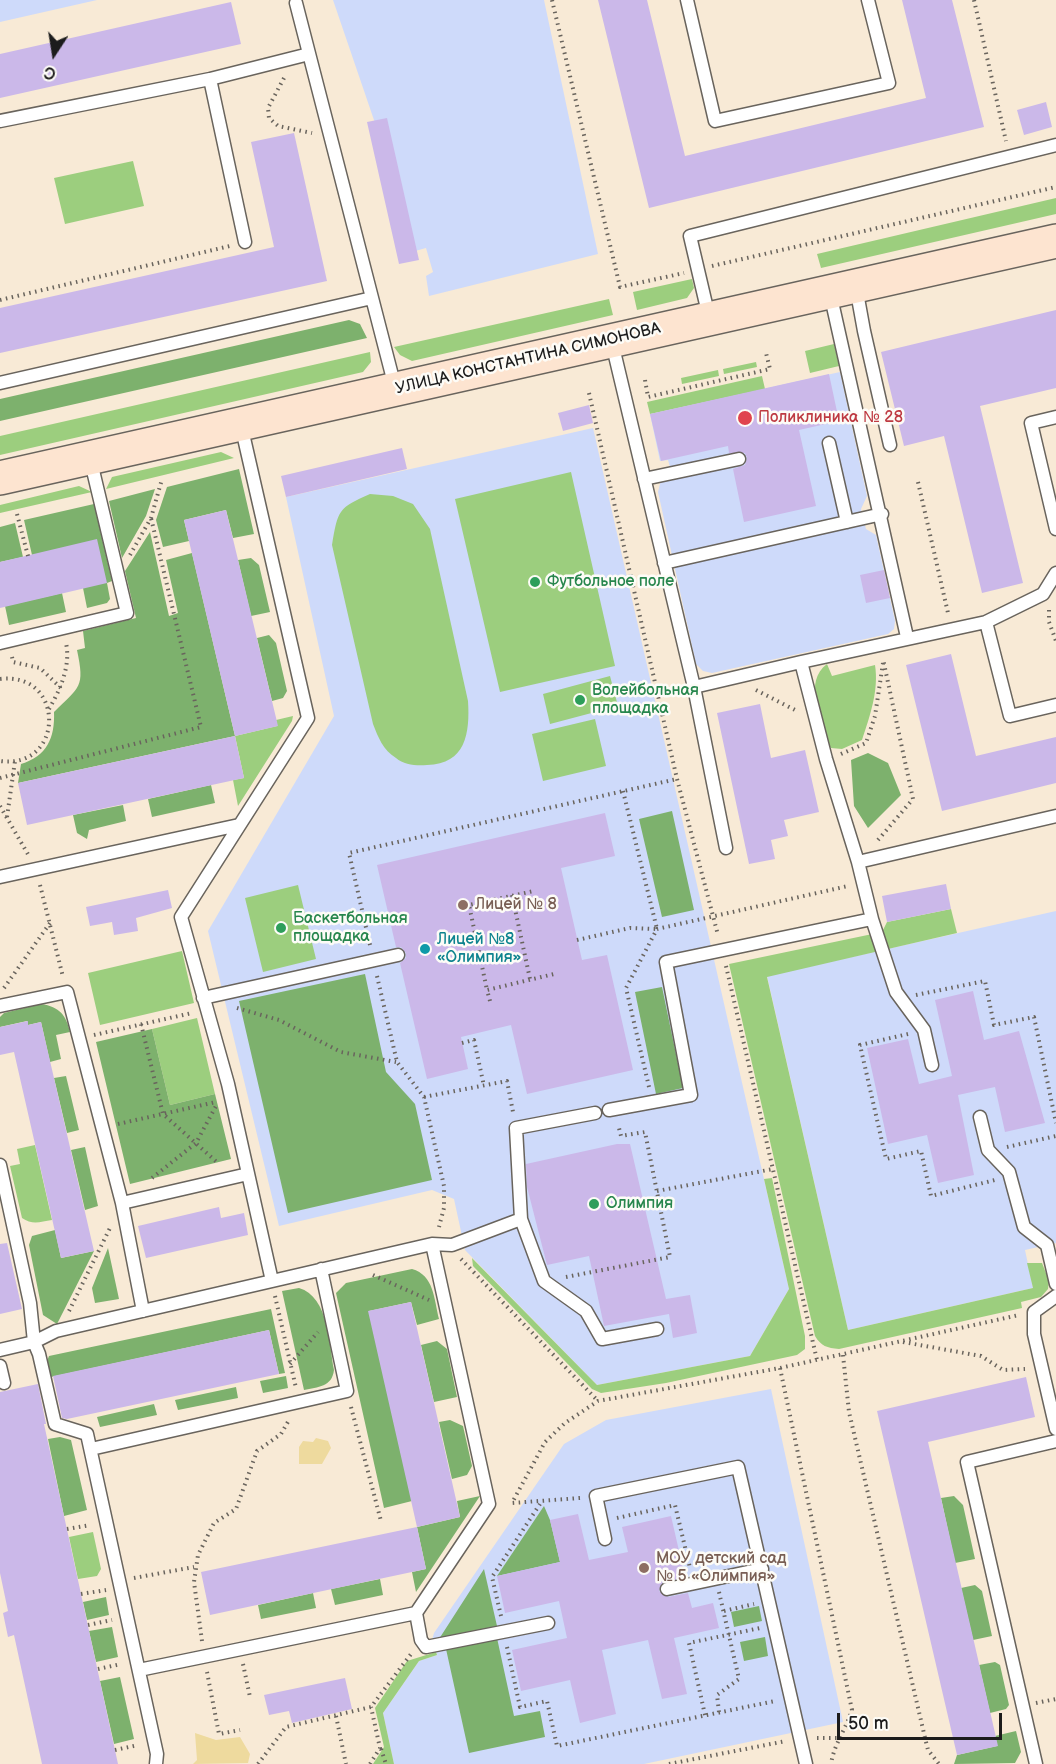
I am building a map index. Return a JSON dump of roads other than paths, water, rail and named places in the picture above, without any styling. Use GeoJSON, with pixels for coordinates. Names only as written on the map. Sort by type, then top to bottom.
{"type":"FeatureCollection","features":[{"type":"Feature","properties":{"kind":"main road","name":"УЛИЦА КОНСТАНТИНА СИМОНОВА"},"geometry":{"type":"LineString","coordinates":[[0,478],[1056,241]]}},
{"type":"Feature","properties":{"kind":"lane"},"geometry":{"type":"LineString","coordinates":[[687,0],[715,121],[889,83],[867,0]]}},
{"type":"Feature","properties":{"kind":"lane"},"geometry":{"type":"LineString","coordinates":[[296,3],[396,389]]}},
{"type":"Feature","properties":{"kind":"lane"},"geometry":{"type":"LineString","coordinates":[[0,121],[210,79],[309,54]]}},
{"type":"Feature","properties":{"kind":"lane"},"geometry":{"type":"LineString","coordinates":[[210,79],[245,242]]}},
{"type":"Feature","properties":{"kind":"lane"},"geometry":{"type":"LineString","coordinates":[[709,319],[690,236],[1056,145]]}},
{"type":"Feature","properties":{"kind":"lane"},"geometry":{"type":"LineString","coordinates":[[843,288],[864,331],[891,445]]}},
{"type":"Feature","properties":{"kind":"lane"},"geometry":{"type":"LineString","coordinates":[[843,288],[882,514],[907,637]]}},
{"type":"Feature","properties":{"kind":"lane"},"geometry":{"type":"LineString","coordinates":[[0,382],[372,298]]}},
{"type":"Feature","properties":{"kind":"lane"},"geometry":{"type":"LineString","coordinates":[[611,341],[694,687],[726,848]]}},
{"type":"Feature","properties":{"kind":"lane"},"geometry":{"type":"LineString","coordinates":[[1056,417],[1031,423],[1056,529]]}},
{"type":"Feature","properties":{"kind":"lane"},"geometry":{"type":"LineString","coordinates":[[240,423],[308,718],[182,917],[231,1099],[272,1281]]}},
{"type":"Feature","properties":{"kind":"lane"},"geometry":{"type":"LineString","coordinates":[[829,443],[847,522]]}},
{"type":"Feature","properties":{"kind":"lane"},"geometry":{"type":"LineString","coordinates":[[4,642],[127,613],[90,457]]}},
{"type":"Feature","properties":{"kind":"lane"},"geometry":{"type":"LineString","coordinates":[[644,478],[739,459]]}},
{"type":"Feature","properties":{"kind":"lane"},"geometry":{"type":"LineString","coordinates":[[664,563],[882,514]]}},
{"type":"Feature","properties":{"kind":"lane"},"geometry":{"type":"LineString","coordinates":[[694,687],[907,637],[986,622],[1043,594],[1056,573]]}},
{"type":"Feature","properties":{"kind":"lane"},"geometry":{"type":"LineString","coordinates":[[986,622],[1010,716],[1056,705]]}},
{"type":"Feature","properties":{"kind":"lane"},"geometry":{"type":"LineString","coordinates":[[801,662],[872,919],[901,998],[924,1030],[932,1065]]}},
{"type":"Feature","properties":{"kind":"lane"},"geometry":{"type":"LineString","coordinates":[[858,862],[1056,816]]}},
{"type":"Feature","properties":{"kind":"lane"},"geometry":{"type":"LineString","coordinates":[[0,877],[239,825]]}},
{"type":"Feature","properties":{"kind":"lane"},"geometry":{"type":"LineString","coordinates":[[612,1110],[691,1095],[666,962],[723,952],[872,919]]}},
{"type":"Feature","properties":{"kind":"lane"},"geometry":{"type":"LineString","coordinates":[[203,998],[398,955]]}},
{"type":"Feature","properties":{"kind":"lane"},"geometry":{"type":"LineString","coordinates":[[0,1006],[67,992],[122,1203],[143,1311]]}},
{"type":"Feature","properties":{"kind":"lane"},"geometry":{"type":"LineString","coordinates":[[595,1113],[516,1128],[521,1219],[544,1281],[586,1311],[602,1339],[657,1329]]}},
{"type":"Feature","properties":{"kind":"lane"},"geometry":{"type":"LineString","coordinates":[[980,1117],[988,1150],[1009,1172],[1024,1227],[1047,1245],[1056,1284]]}},
{"type":"Feature","properties":{"kind":"lane"},"geometry":{"type":"LineString","coordinates":[[0,1166],[30,1303],[34,1342],[39,1354],[55,1424],[87,1434],[91,1449],[157,1754],[156,1764]]}},
{"type":"Feature","properties":{"kind":"lane"},"geometry":{"type":"LineString","coordinates":[[122,1203],[248,1174]]}},
{"type":"Feature","properties":{"kind":"lane"},"geometry":{"type":"LineString","coordinates":[[0,1350],[34,1342],[56,1332],[321,1269],[432,1244],[452,1245],[521,1219]]}},
{"type":"Feature","properties":{"kind":"lane"},"geometry":{"type":"LineString","coordinates":[[432,1244],[489,1504],[416,1613],[421,1640],[426,1647],[548,1623]]}},
{"type":"Feature","properties":{"kind":"lane"},"geometry":{"type":"LineString","coordinates":[[91,1449],[347,1391],[321,1269]]}},
{"type":"Feature","properties":{"kind":"lane"},"geometry":{"type":"LineString","coordinates":[[1056,1296],[1034,1312],[1034,1334],[1056,1429]]}},
{"type":"Feature","properties":{"kind":"lane"},"geometry":{"type":"LineString","coordinates":[[0,1365],[4,1383]]}},
{"type":"Feature","properties":{"kind":"lane"},"geometry":{"type":"LineString","coordinates":[[1036,1764],[967,1462],[1056,1441]]}},
{"type":"Feature","properties":{"kind":"lane"},"geometry":{"type":"LineString","coordinates":[[605,1539],[596,1497],[738,1467],[806,1764]]}},
{"type":"Feature","properties":{"kind":"lane"},"geometry":{"type":"LineString","coordinates":[[667,1589],[762,1569]]}},
{"type":"Feature","properties":{"kind":"lane"},"geometry":{"type":"LineString","coordinates":[[139,1670],[416,1613]]}},
{"type":"Feature","properties":{"kind":"place","name":"Поликлиника № 28"},"geometry":{"type":"Point","coordinates":[745,418]}},
{"type":"Feature","properties":{"kind":"place","name":"Футбольное поле"},"geometry":{"type":"Point","coordinates":[535,582]}},
{"type":"Feature","properties":{"kind":"place","name":"Волейбольная площадка"},"geometry":{"type":"Point","coordinates":[580,700]}},
{"type":"Feature","properties":{"kind":"place","name":"Лицей № 8"},"geometry":{"type":"Point","coordinates":[463,905]}},
{"type":"Feature","properties":{"kind":"place","name":"Баскетбольная площадка"},"geometry":{"type":"Point","coordinates":[281,928]}},
{"type":"Feature","properties":{"kind":"place","name":"Лицей №8 «Олимпия»"},"geometry":{"type":"Point","coordinates":[425,949]}},
{"type":"Feature","properties":{"kind":"place","name":"Олимпия"},"geometry":{"type":"Point","coordinates":[594,1204]}},
{"type":"Feature","properties":{"kind":"place","name":"МОУ детский сад № 5 «Олимпия»"},"geometry":{"type":"Point","coordinates":[644,1568]}}]}
